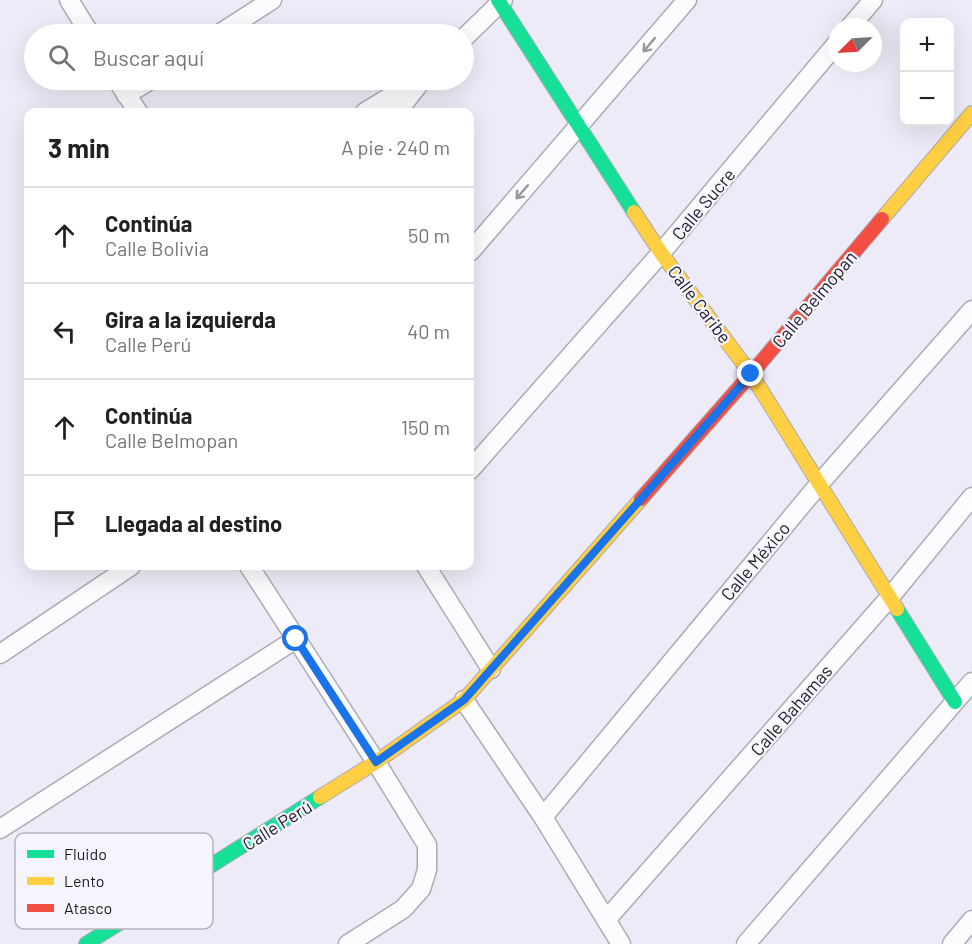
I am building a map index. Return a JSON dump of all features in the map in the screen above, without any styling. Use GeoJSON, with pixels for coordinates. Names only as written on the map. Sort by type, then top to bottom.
{"type":"FeatureCollection","features":[{"type":"Feature","properties":{"kind":"street"},"geometry":{"type":"LineString","coordinates":[[69,0],[84,24]]}},
{"type":"Feature","properties":{"kind":"street"},"geometry":{"type":"LineString","coordinates":[[235,24],[273,0]]}},
{"type":"Feature","properties":{"kind":"street"},"geometry":{"type":"LineString","coordinates":[[474,247],[687,0]]}},
{"type":"Feature","properties":{"kind":"street"},"geometry":{"type":"LineString","coordinates":[[858,18],[873,0]]}},
{"type":"Feature","properties":{"kind":"street"},"geometry":{"type":"LineString","coordinates":[[474,28],[500,1]]}},
{"type":"Feature","properties":{"kind":"street","name":"Calle Caribe"},"geometry":{"type":"LineString","coordinates":[[500,1],[578,127],[661,253],[751,374],[955,702]]}},
{"type":"Feature","properties":{"kind":"street","name":"Calle Sucre"},"geometry":{"type":"LineString","coordinates":[[474,465],[661,253],[828,54]]}},
{"type":"Feature","properties":{"kind":"street"},"geometry":{"type":"LineString","coordinates":[[123,90],[135,108]]}},
{"type":"Feature","properties":{"kind":"street"},"geometry":{"type":"LineString","coordinates":[[372,108],[401,90]]}},
{"type":"Feature","properties":{"kind":"street"},"geometry":{"type":"LineString","coordinates":[[400,108],[415,90]]}},
{"type":"Feature","properties":{"kind":"street","name":"Calle Belmopan"},"geometry":{"type":"LineString","coordinates":[[464,700],[751,374],[972,113]]}},
{"type":"Feature","properties":{"kind":"street","name":"Calle México"},"geometry":{"type":"LineString","coordinates":[[543,817],[820,483],[972,310]]}},
{"type":"Feature","properties":{"kind":"street","name":"Calle Bahamas"},"geometry":{"type":"LineString","coordinates":[[606,920],[890,597],[972,497]]}},
{"type":"Feature","properties":{"kind":"street"},"geometry":{"type":"LineString","coordinates":[[0,654],[125,570]]}},
{"type":"Feature","properties":{"kind":"street"},"geometry":{"type":"LineString","coordinates":[[252,570],[427,845],[427,870],[421,889],[403,909],[348,944]]}},
{"type":"Feature","properties":{"kind":"street"},"geometry":{"type":"LineString","coordinates":[[429,570],[491,669]]}},
{"type":"Feature","properties":{"kind":"street"},"geometry":{"type":"LineString","coordinates":[[0,829],[296,639]]}},
{"type":"Feature","properties":{"kind":"street"},"geometry":{"type":"LineString","coordinates":[[746,944],[972,682]]}},
{"type":"Feature","properties":{"kind":"street"},"geometry":{"type":"LineString","coordinates":[[464,700],[543,817],[621,944]]}},
{"type":"Feature","properties":{"kind":"street","name":"Calle Perú"},"geometry":{"type":"LineString","coordinates":[[213,864],[376,762],[464,700]]}},
{"type":"Feature","properties":{"kind":"street"},"geometry":{"type":"LineString","coordinates":[[952,944],[972,920]]}},
{"type":"Feature","properties":{"kind":"street","name":"Calle Perú"},"geometry":{"type":"LineString","coordinates":[[86,944],[110,929]]}},
{"type":"Feature","properties":{"kind":"traffic: fast"},"geometry":{"type":"LineString","coordinates":[[498,0],[634,212]]}},
{"type":"Feature","properties":{"kind":"traffic: fast"},"geometry":{"type":"LineString","coordinates":[[897,609],[955,702]]}},
{"type":"Feature","properties":{"kind":"traffic: fast"},"geometry":{"type":"LineString","coordinates":[[213,864],[320,797]]}},
{"type":"Feature","properties":{"kind":"traffic: fast"},"geometry":{"type":"LineString","coordinates":[[86,944],[110,929]]}},
{"type":"Feature","properties":{"kind":"traffic: slow"},"geometry":{"type":"LineString","coordinates":[[882,219],[972,113]]}},
{"type":"Feature","properties":{"kind":"traffic: slow"},"geometry":{"type":"LineString","coordinates":[[634,212],[661,253],[751,374],[897,609]]}},
{"type":"Feature","properties":{"kind":"traffic: slow"},"geometry":{"type":"LineString","coordinates":[[320,797],[376,762],[464,700],[641,499]]}},
{"type":"Feature","properties":{"kind":"traffic: jam"},"geometry":{"type":"LineString","coordinates":[[641,499],[751,374],[882,219]]}},
{"type":"Feature","properties":{"kind":"route"},"geometry":{"type":"LineString","coordinates":[[296,639],[376,762],[464,700],[751,374]]}}]}
